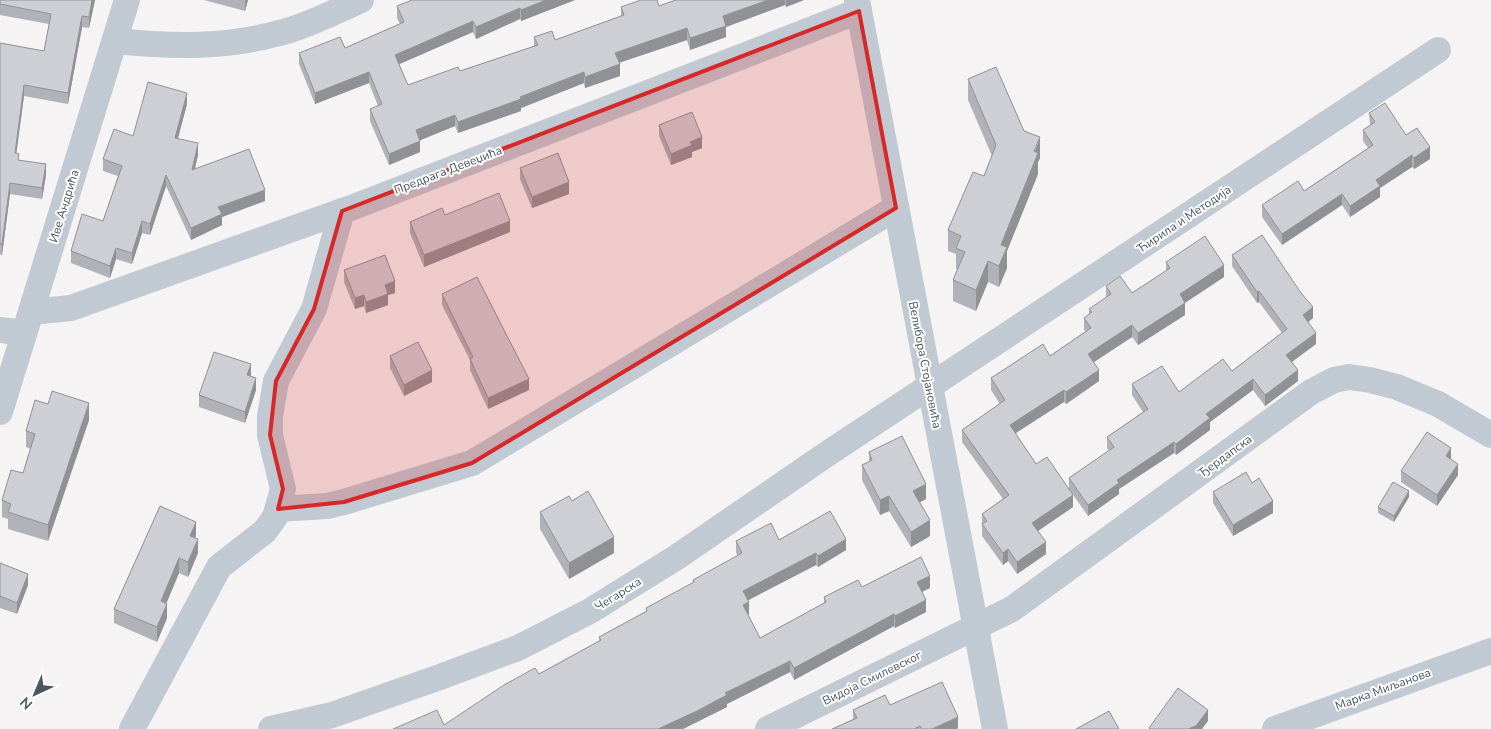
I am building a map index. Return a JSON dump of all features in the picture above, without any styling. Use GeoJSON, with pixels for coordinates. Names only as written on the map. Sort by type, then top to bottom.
{"type":"FeatureCollection","features":[{"type":"Feature","properties":{"kind":"street","name":"Иве Андрића"},"geometry":{"type":"LineString","coordinates":[[0,412],[18,325],[116,41],[127,0]]}},
{"type":"Feature","properties":{"kind":"street"},"geometry":{"type":"LineString","coordinates":[[116,41],[168,46],[217,45],[284,32],[362,0]]}},
{"type":"Feature","properties":{"kind":"street","name":"Велибора Стојановића"},"geometry":{"type":"LineString","coordinates":[[858,5],[995,729]]}},
{"type":"Feature","properties":{"kind":"street","name":"Предрага Девеџића"},"geometry":{"type":"LineString","coordinates":[[18,325],[71,308],[342,211],[858,5]]}},
{"type":"Feature","properties":{"kind":"street","name":"Ћирила и Методија"},"geometry":{"type":"LineString","coordinates":[[929,387],[1438,50]]}},
{"type":"Feature","properties":{"kind":"street"},"geometry":{"type":"LineString","coordinates":[[278,509],[328,506],[472,463],[896,208]]}},
{"type":"Feature","properties":{"kind":"street"},"geometry":{"type":"LineString","coordinates":[[132,729],[219,568],[265,531],[278,509],[283,489],[270,435],[270,416],[276,381],[314,308],[342,211]]}},
{"type":"Feature","properties":{"kind":"street","name":"Ђердапска"},"geometry":{"type":"LineString","coordinates":[[976,627],[1012,609],[1311,392],[1334,380],[1348,377],[1396,387],[1438,404],[1491,435]]}},
{"type":"Feature","properties":{"kind":"street","name":"Чегарска"},"geometry":{"type":"LineString","coordinates":[[271,729],[332,715],[440,677],[518,648],[574,620],[677,556],[929,387]]}},
{"type":"Feature","properties":{"kind":"street","name":"Видоја Смилевског"},"geometry":{"type":"LineString","coordinates":[[768,729],[976,627]]}},
{"type":"Feature","properties":{"kind":"street","name":"Марка Миљанова"},"geometry":{"type":"LineString","coordinates":[[1275,729],[1491,651]]}},
{"type":"Feature","properties":{"kind":"highlighted area"},"geometry":{"type":"Polygon","coordinates":[[[859,11],[896,208],[472,463],[344,502],[278,509],[283,489],[270,435],[276,381],[314,309],[342,211],[859,11]]]}},
{"type":"Feature","properties":{"kind":"building"},"geometry":{"type":"Polygon","coordinates":[[[0,0],[92,0],[89,17],[82,16],[68,93],[24,85],[15,153],[19,154],[18,160],[46,164],[42,188],[10,183],[2,244],[0,244],[0,43],[44,51],[51,14],[0,4],[0,0]]]}},
{"type":"Feature","properties":{"kind":"building"},"geometry":{"type":"Polygon","coordinates":[[[412,0],[546,0],[521,10],[520,8],[476,27],[473,21],[395,55],[408,85],[458,67],[460,71],[538,45],[534,37],[552,31],[555,40],[624,15],[621,7],[641,0],[657,0],[659,6],[676,0],[768,0],[723,16],[726,26],[690,38],[687,28],[615,53],[620,64],[585,77],[584,72],[520,97],[521,99],[458,122],[455,115],[416,130],[420,141],[389,154],[370,109],[382,104],[369,72],[315,93],[299,53],[340,37],[345,48],[404,22],[397,6],[412,0]]]}},
{"type":"Feature","properties":{"kind":"building"},"geometry":{"type":"Polygon","coordinates":[[[996,67],[1024,131],[1040,137],[1034,151],[1038,153],[1001,245],[1007,247],[999,266],[988,261],[976,290],[953,280],[965,252],[956,248],[961,236],[948,230],[973,172],[984,176],[996,145],[968,79],[996,67]]]}},
{"type":"Feature","properties":{"kind":"building"},"geometry":{"type":"Polygon","coordinates":[[[148,82],[187,93],[175,138],[198,143],[192,170],[249,149],[265,190],[218,207],[222,214],[191,228],[166,175],[150,224],[142,221],[132,253],[116,248],[110,266],[71,251],[82,214],[103,221],[122,166],[103,159],[114,129],[133,136],[148,82]]]}},
{"type":"Feature","properties":{"kind":"building"},"geometry":{"type":"Polygon","coordinates":[[[1385,103],[1406,135],[1417,128],[1430,147],[1414,158],[1412,155],[1376,180],[1380,186],[1350,206],[1342,194],[1282,234],[1262,205],[1298,181],[1304,191],[1373,145],[1363,130],[1375,122],[1369,113],[1385,103]]]}},
{"type":"Feature","properties":{"kind":"building"},"geometry":{"type":"Polygon","coordinates":[[[692,112],[702,137],[690,142],[692,145],[671,154],[659,125],[692,112]]]}},
{"type":"Feature","properties":{"kind":"building"},"geometry":{"type":"Polygon","coordinates":[[[558,153],[569,182],[532,197],[520,168],[558,153]]]}},
{"type":"Feature","properties":{"kind":"building"},"geometry":{"type":"Polygon","coordinates":[[[499,193],[510,221],[424,255],[410,222],[442,208],[445,215],[499,193]]]}},
{"type":"Feature","properties":{"kind":"building"},"geometry":{"type":"Polygon","coordinates":[[[1262,235],[1301,293],[1313,307],[1303,315],[1316,333],[1286,355],[1298,370],[1265,395],[1253,379],[1206,414],[1210,418],[1176,444],[1174,442],[1117,480],[1119,483],[1088,505],[1069,478],[1114,447],[1107,437],[1148,409],[1132,384],[1162,366],[1179,392],[1223,359],[1232,371],[1287,329],[1259,291],[1257,292],[1232,255],[1262,235]]]}},
{"type":"Feature","properties":{"kind":"building"},"geometry":{"type":"Polygon","coordinates":[[[1205,236],[1224,265],[1180,294],[1185,303],[1138,333],[1132,325],[1088,354],[1099,370],[1010,425],[1036,464],[1047,457],[1073,495],[1032,523],[1046,542],[1017,562],[1008,549],[1003,553],[982,524],[987,521],[982,514],[1009,495],[962,430],[1005,400],[991,378],[1043,344],[1050,356],[1091,328],[1084,318],[1092,312],[1089,309],[1111,294],[1106,286],[1120,276],[1132,293],[1170,268],[1166,262],[1205,236]]]}},
{"type":"Feature","properties":{"kind":"building"},"geometry":{"type":"Polygon","coordinates":[[[385,255],[395,281],[385,285],[388,294],[366,302],[364,295],[355,298],[344,270],[385,255]]]}},
{"type":"Feature","properties":{"kind":"building"},"geometry":{"type":"Polygon","coordinates":[[[477,277],[529,379],[488,398],[470,359],[473,357],[442,294],[477,277]]]}},
{"type":"Feature","properties":{"kind":"building"},"geometry":{"type":"Polygon","coordinates":[[[418,342],[432,370],[404,385],[390,356],[418,342]]]}},
{"type":"Feature","properties":{"kind":"building"},"geometry":{"type":"Polygon","coordinates":[[[214,352],[251,364],[247,375],[256,378],[245,412],[199,395],[214,352]]]}},
{"type":"Feature","properties":{"kind":"building"},"geometry":{"type":"Polygon","coordinates":[[[52,391],[89,403],[48,525],[8,512],[11,504],[2,500],[11,470],[23,473],[35,434],[26,431],[35,400],[48,404],[52,391]]]}},
{"type":"Feature","properties":{"kind":"building"},"geometry":{"type":"Polygon","coordinates":[[[1427,432],[1451,448],[1446,456],[1458,464],[1437,495],[1401,471],[1427,432]]]}},
{"type":"Feature","properties":{"kind":"building"},"geometry":{"type":"Polygon","coordinates":[[[902,436],[926,484],[913,491],[930,520],[911,532],[889,496],[880,500],[862,465],[872,460],[869,452],[902,436]]]}},
{"type":"Feature","properties":{"kind":"building"},"geometry":{"type":"Polygon","coordinates":[[[1246,472],[1252,483],[1259,478],[1273,501],[1233,525],[1213,492],[1246,472]]]}},
{"type":"Feature","properties":{"kind":"building"},"geometry":{"type":"Polygon","coordinates":[[[1393,482],[1409,491],[1394,516],[1378,507],[1393,482]]]}},
{"type":"Feature","properties":{"kind":"building"},"geometry":{"type":"Polygon","coordinates":[[[588,491],[614,537],[569,563],[540,512],[569,496],[572,501],[588,491]]]}},
{"type":"Feature","properties":{"kind":"building"},"geometry":{"type":"Polygon","coordinates":[[[160,506],[196,522],[190,536],[198,539],[188,562],[179,558],[161,601],[167,604],[157,627],[114,609],[160,506]]]}},
{"type":"Feature","properties":{"kind":"building"},"geometry":{"type":"Polygon","coordinates":[[[830,511],[846,539],[818,556],[816,553],[743,591],[749,602],[743,605],[760,638],[826,602],[824,597],[858,580],[862,587],[921,557],[930,576],[917,582],[926,600],[895,616],[894,614],[794,668],[790,661],[725,693],[727,695],[697,711],[658,729],[393,729],[437,710],[444,725],[504,685],[535,668],[539,674],[601,640],[599,637],[647,611],[646,608],[742,553],[736,541],[771,523],[779,540],[830,511]]]}},
{"type":"Feature","properties":{"kind":"building"},"geometry":{"type":"Polygon","coordinates":[[[0,563],[28,574],[17,603],[0,596],[0,563]]]}},
{"type":"Feature","properties":{"kind":"building"},"geometry":{"type":"Polygon","coordinates":[[[942,682],[958,717],[932,729],[922,729],[920,726],[914,729],[832,729],[857,718],[853,710],[885,695],[890,705],[942,682]]]}},
{"type":"Feature","properties":{"kind":"building"},"geometry":{"type":"Polygon","coordinates":[[[1178,688],[1208,710],[1196,726],[1189,729],[1150,729],[1149,728],[1178,688]]]}},
{"type":"Feature","properties":{"kind":"building"},"geometry":{"type":"Polygon","coordinates":[[[1109,711],[1119,729],[1076,729],[1109,711]]]}}]}
